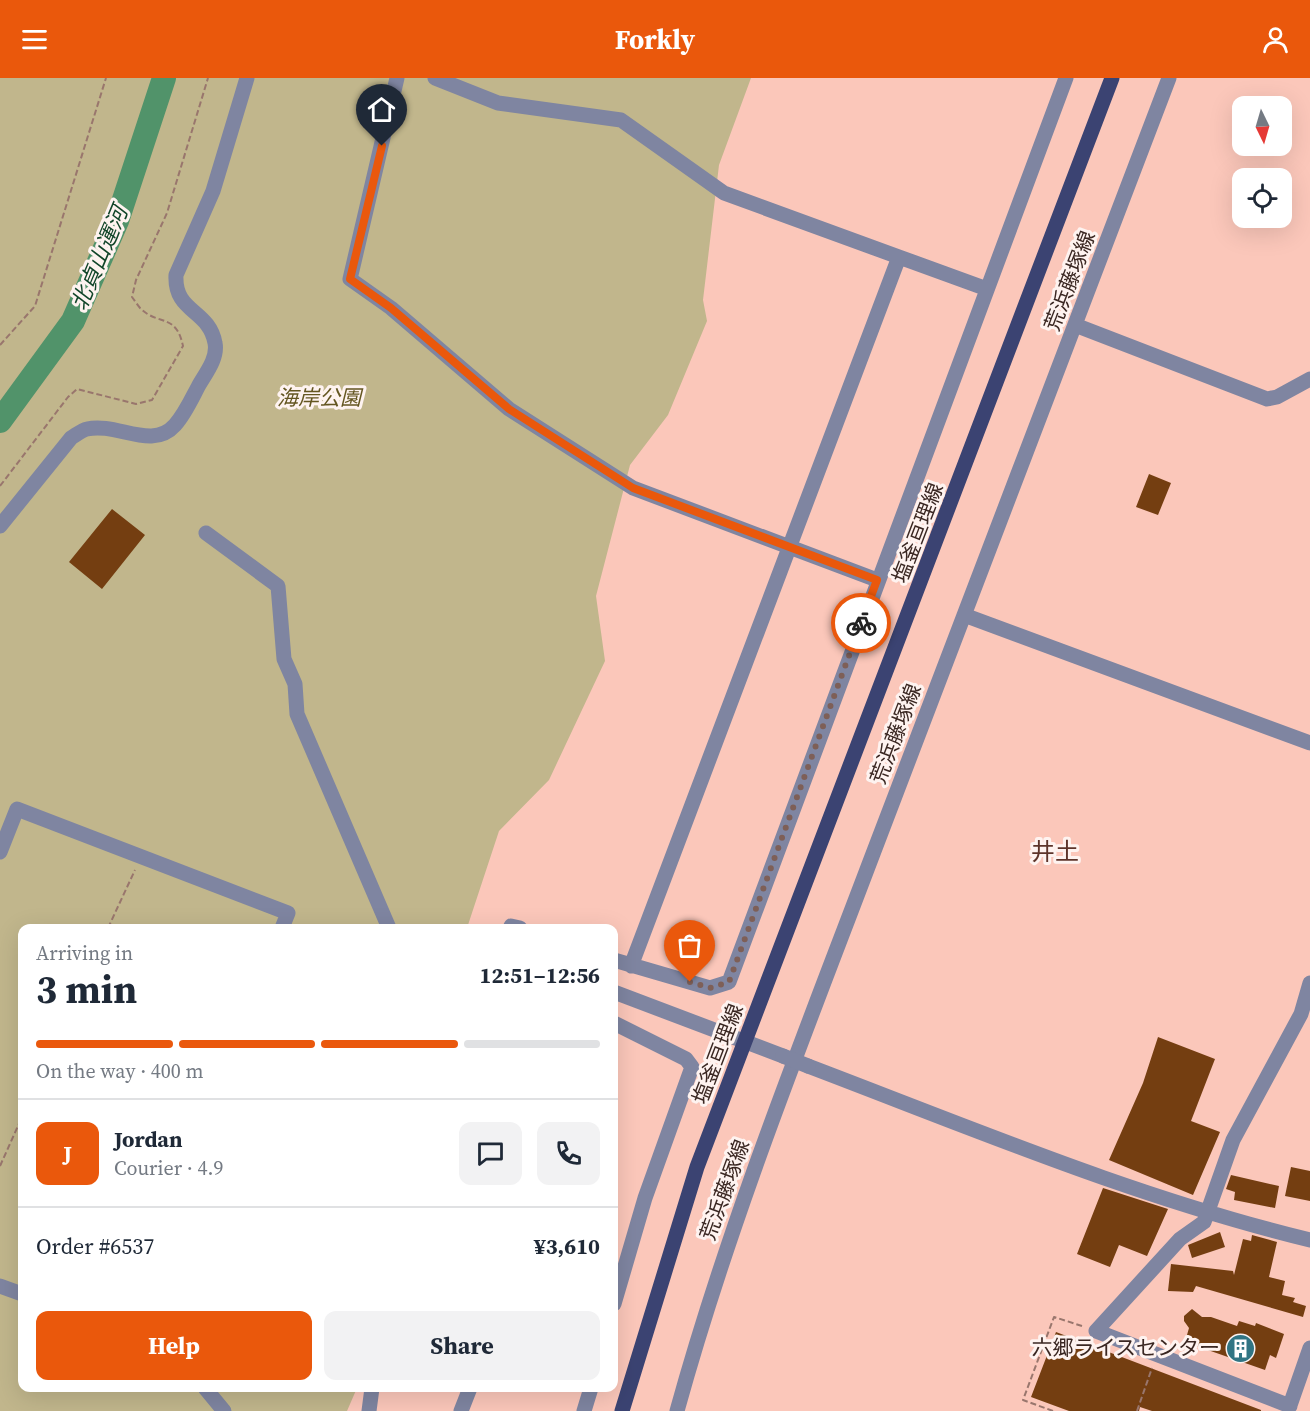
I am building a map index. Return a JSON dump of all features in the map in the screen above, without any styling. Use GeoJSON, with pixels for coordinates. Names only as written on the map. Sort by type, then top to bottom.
{"type":"FeatureCollection","features":[{"type":"Feature","properties":{"kind":"main road","name":"塩釜亘理線"},"geometry":{"type":"LineString","coordinates":[[622,1411],[697,1167],[1112,78]]}},
{"type":"Feature","properties":{"kind":"street"},"geometry":{"type":"LineString","coordinates":[[0,526],[71,438],[86,429],[106,428],[145,436],[161,436],[176,425],[212,364],[216,345],[210,326],[183,303],[175,288],[176,275],[213,191],[247,78]]}},
{"type":"Feature","properties":{"kind":"street"},"geometry":{"type":"LineString","coordinates":[[397,78],[350,279],[391,308],[509,409],[633,488],[877,580]]}},
{"type":"Feature","properties":{"kind":"street"},"geometry":{"type":"LineString","coordinates":[[435,78],[498,103],[621,120],[724,193],[987,289]]}},
{"type":"Feature","properties":{"kind":"street"},"geometry":{"type":"LineString","coordinates":[[618,961],[710,988],[729,982],[1066,78]]}},
{"type":"Feature","properties":{"kind":"street","name":"荒浜藤塚線"},"geometry":{"type":"LineString","coordinates":[[677,1411],[730,1236],[1169,78]]}},
{"type":"Feature","properties":{"kind":"street"},"geometry":{"type":"LineString","coordinates":[[631,966],[899,257]]}},
{"type":"Feature","properties":{"kind":"street"},"geometry":{"type":"LineString","coordinates":[[1076,325],[1267,399],[1277,397],[1310,379]]}},
{"type":"Feature","properties":{"kind":"street"},"geometry":{"type":"LineString","coordinates":[[206,533],[278,586],[284,659],[295,684],[297,714],[387,924]]}},
{"type":"Feature","properties":{"kind":"street"},"geometry":{"type":"LineString","coordinates":[[964,615],[1310,742]]}},
{"type":"Feature","properties":{"kind":"street"},"geometry":{"type":"LineString","coordinates":[[0,852],[17,809],[288,913],[284,924]]}},
{"type":"Feature","properties":{"kind":"street"},"geometry":{"type":"LineString","coordinates":[[1310,983],[1301,1014],[1233,1140],[1204,1222],[1180,1239],[1096,1331],[1289,1408],[1303,1389],[1310,1348]]}},
{"type":"Feature","properties":{"kind":"street"},"geometry":{"type":"LineString","coordinates":[[618,993],[1092,1174],[1207,1214],[1310,1240]]}},
{"type":"Feature","properties":{"kind":"street"},"geometry":{"type":"LineString","coordinates":[[618,1025],[686,1059],[692,1068],[645,1198],[618,1290]]}},
{"type":"Feature","properties":{"kind":"street"},"geometry":{"type":"LineString","coordinates":[[0,1286],[18,1293]]}},
{"type":"Feature","properties":{"kind":"street"},"geometry":{"type":"LineString","coordinates":[[208,1392],[224,1411]]}},
{"type":"Feature","properties":{"kind":"street"},"geometry":{"type":"LineString","coordinates":[[369,1411],[371,1392]]}},
{"type":"Feature","properties":{"kind":"street"},"geometry":{"type":"LineString","coordinates":[[461,1411],[468,1392]]}},
{"type":"Feature","properties":{"kind":"street"},"geometry":{"type":"LineString","coordinates":[[584,1411],[590,1392]]}},
{"type":"Feature","properties":{"kind":"path"},"geometry":{"type":"LineString","coordinates":[[0,345],[35,306],[106,78]]}},
{"type":"Feature","properties":{"kind":"path"},"geometry":{"type":"LineString","coordinates":[[0,486],[68,397],[77,389],[136,404],[152,400],[183,346],[180,332],[167,321],[142,311],[132,297],[136,280],[167,213],[208,78]]}},
{"type":"Feature","properties":{"kind":"path"},"geometry":{"type":"LineString","coordinates":[[110,924],[141,857]]}},
{"type":"Feature","properties":{"kind":"path"},"geometry":{"type":"LineString","coordinates":[[0,1166],[18,1126]]}},
{"type":"Feature","properties":{"kind":"path"},"geometry":{"type":"LineString","coordinates":[[1053,1411],[1023,1400],[1054,1317],[1096,1331]]}},
{"type":"Feature","properties":{"kind":"path"},"geometry":{"type":"LineString","coordinates":[[1137,1411],[1157,1354]]}},
{"type":"Feature","properties":{"kind":"green space","name":"海岸公園"},"geometry":{"type":"Polygon","coordinates":[[[0,78],[751,78],[719,165],[703,300],[707,321],[668,415],[630,465],[596,596],[605,661],[549,780],[499,831],[468,924],[18,924],[18,1392],[355,1392],[347,1411],[0,1411],[0,78]]]}},
{"type":"Feature","properties":{"kind":"building"},"geometry":{"type":"Polygon","coordinates":[[[1149,474],[1171,483],[1158,515],[1136,507],[1149,474]]]}},
{"type":"Feature","properties":{"kind":"building"},"geometry":{"type":"Polygon","coordinates":[[[112,509],[145,535],[102,589],[69,562],[112,509]]]}},
{"type":"Feature","properties":{"kind":"building"},"geometry":{"type":"Polygon","coordinates":[[[1158,1037],[1215,1059],[1191,1121],[1220,1132],[1193,1195],[1109,1160],[1143,1083],[1158,1037]]]}},
{"type":"Feature","properties":{"kind":"building"},"geometry":{"type":"Polygon","coordinates":[[[1291,1167],[1310,1171],[1310,1201],[1285,1196],[1291,1167]]]}},
{"type":"Feature","properties":{"kind":"building"},"geometry":{"type":"Polygon","coordinates":[[[1231,1175],[1279,1186],[1275,1208],[1234,1200],[1235,1192],[1226,1189],[1231,1175]]]}},
{"type":"Feature","properties":{"kind":"building"},"geometry":{"type":"Polygon","coordinates":[[[1103,1188],[1168,1209],[1147,1256],[1119,1245],[1110,1267],[1077,1254],[1103,1188]]]}},
{"type":"Feature","properties":{"kind":"building"},"geometry":{"type":"Polygon","coordinates":[[[1220,1232],[1225,1247],[1192,1258],[1188,1245],[1220,1232]]]}},
{"type":"Feature","properties":{"kind":"building"},"geometry":{"type":"Polygon","coordinates":[[[1252,1235],[1277,1242],[1269,1277],[1285,1281],[1282,1295],[1295,1298],[1293,1302],[1306,1306],[1303,1317],[1196,1286],[1193,1292],[1168,1291],[1171,1264],[1233,1271],[1234,1275],[1243,1239],[1251,1241],[1252,1235]]]}},
{"type":"Feature","properties":{"kind":"building","name":"六郷ライスセンター"},"geometry":{"type":"Polygon","coordinates":[[[1192,1309],[1202,1317],[1211,1317],[1237,1326],[1239,1321],[1255,1326],[1256,1323],[1284,1334],[1276,1358],[1270,1355],[1265,1370],[1185,1342],[1189,1328],[1184,1321],[1184,1316],[1192,1309]]]}},
{"type":"Feature","properties":{"kind":"building"},"geometry":{"type":"Polygon","coordinates":[[[1056,1332],[1261,1411],[1152,1411],[1140,1407],[1139,1411],[1069,1411],[1031,1397],[1056,1332]]]}},
{"type":"Feature","properties":{"kind":"waterway","name":"北貞山運河"},"geometry":{"type":"LineString","coordinates":[[0,421],[73,321],[117,221],[164,78]]}},
{"type":"Feature","properties":{"kind":"way so far"},"geometry":{"type":"LineString","coordinates":[[690,982],[710,988],[729,982],[861,623]]}},
{"type":"Feature","properties":{"kind":"place","name":"六郷ライスセンター"},"geometry":{"type":"Point","coordinates":[1241,1348]}},
{"type":"Feature","properties":{"kind":"district","name":"井土"},"geometry":{"type":"Point","coordinates":[1055,852]}},
{"type":"Feature","properties":{"kind":"route"},"geometry":{"type":"LineString","coordinates":[[382,146],[350,279],[391,308],[509,409],[633,488],[877,580],[861,623]]}}]}
